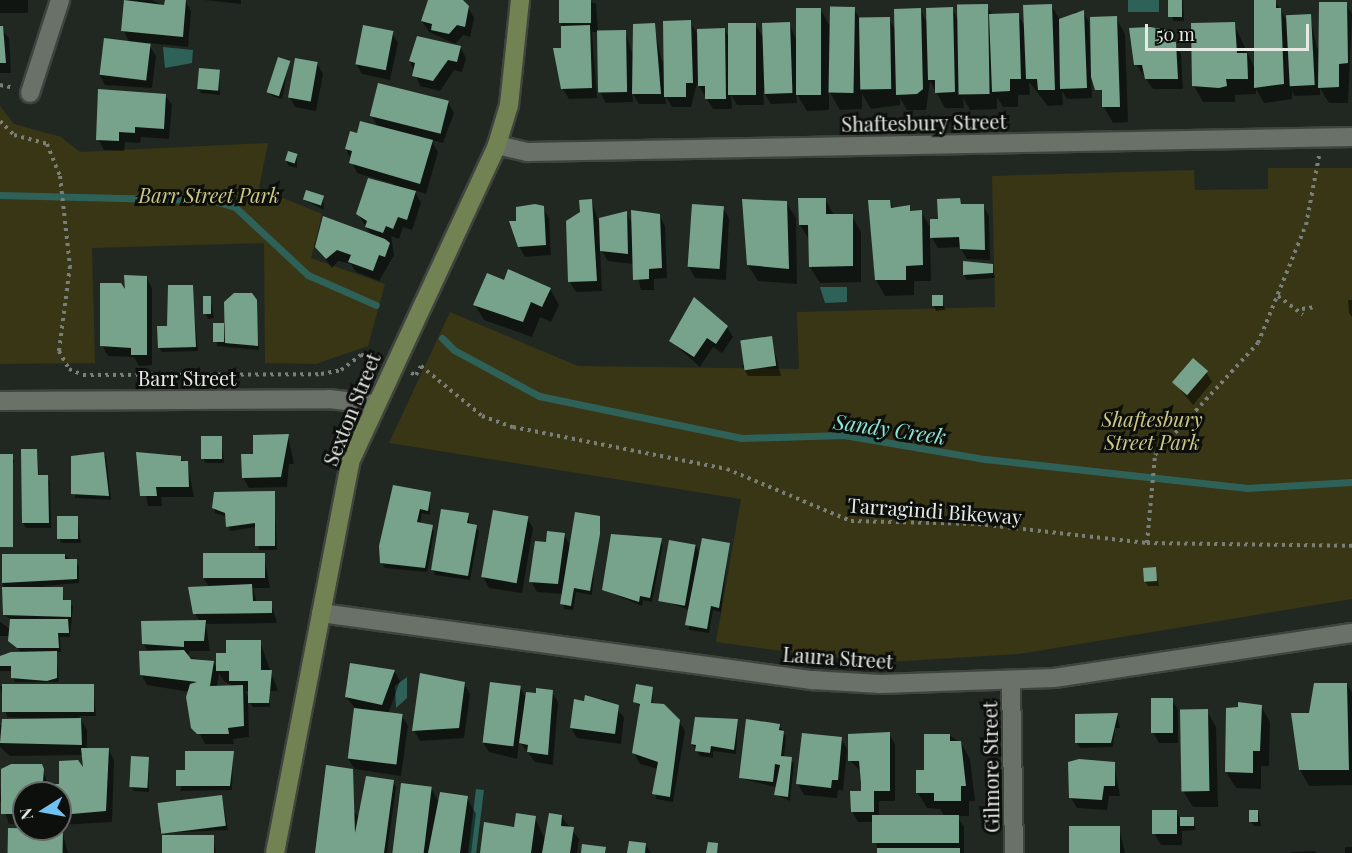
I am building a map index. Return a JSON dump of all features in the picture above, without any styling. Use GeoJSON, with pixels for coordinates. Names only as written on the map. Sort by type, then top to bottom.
{"type":"FeatureCollection","features":[{"type":"Feature","properties":{"kind":"main road","name":"Sexton Street"},"geometry":{"type":"LineString","coordinates":[[275,853],[350,462],[373,404],[497,145],[509,105],[520,0]]}},
{"type":"Feature","properties":{"kind":"street"},"geometry":{"type":"LineString","coordinates":[[30,93],[60,0]]}},
{"type":"Feature","properties":{"kind":"street","name":"Shaftesbury Street"},"geometry":{"type":"LineString","coordinates":[[497,145],[528,152],[1352,137]]}},
{"type":"Feature","properties":{"kind":"street","name":"Barr Street"},"geometry":{"type":"LineString","coordinates":[[0,401],[328,399],[373,404]]}},
{"type":"Feature","properties":{"kind":"street","name":"Laura Street"},"geometry":{"type":"LineString","coordinates":[[321,612],[813,680],[1011,681],[1352,633]]}},
{"type":"Feature","properties":{"kind":"street","name":"Gilmore Street"},"geometry":{"type":"LineString","coordinates":[[1011,681],[1014,853]]}},
{"type":"Feature","properties":{"kind":"path"},"geometry":{"type":"LineString","coordinates":[[0,85],[11,87]]}},
{"type":"Feature","properties":{"kind":"path"},"geometry":{"type":"LineString","coordinates":[[0,121],[15,135],[47,144],[60,176],[70,266],[59,351],[69,369],[83,375],[321,374],[341,370],[361,355],[374,356]]}},
{"type":"Feature","properties":{"kind":"path"},"geometry":{"type":"LineString","coordinates":[[1147,543],[1155,455],[1258,343],[1306,225],[1321,137]]}},
{"type":"Feature","properties":{"kind":"path"},"geometry":{"type":"LineString","coordinates":[[1278,296],[1302,309],[1315,307]]}},
{"type":"Feature","properties":{"kind":"path"},"geometry":{"type":"LineString","coordinates":[[1302,309],[1303,315]]}},
{"type":"Feature","properties":{"kind":"path","name":"Tarragindi Bikeway"},"geometry":{"type":"LineString","coordinates":[[410,372],[416,375],[421,366],[482,416],[513,427],[727,469],[851,521],[978,524],[1147,543],[1352,546]]}},
{"type":"Feature","properties":{"kind":"green space","name":"Barr Street Park"},"geometry":{"type":"Polygon","coordinates":[[[0,106],[14,124],[61,137],[80,152],[268,143],[259,188],[322,214],[311,258],[385,284],[368,346],[316,364],[265,363],[264,243],[92,248],[95,363],[0,364],[0,106]]]}},
{"type":"Feature","properties":{"kind":"green space","name":"Shaftesbury Street Park"},"geometry":{"type":"Polygon","coordinates":[[[1268,168],[1352,168],[1352,599],[1019,654],[872,663],[716,642],[741,499],[389,443],[450,312],[578,366],[799,369],[797,312],[995,307],[992,176],[1194,170],[1195,190],[1268,189],[1268,168]]]}},
{"type":"Feature","properties":{"kind":"water"},"geometry":{"type":"Polygon","coordinates":[[[1128,0],[1159,0],[1159,12],[1128,12],[1128,0]]]}},
{"type":"Feature","properties":{"kind":"water"},"geometry":{"type":"Polygon","coordinates":[[[163,47],[193,50],[192,63],[165,68],[163,47]]]}},
{"type":"Feature","properties":{"kind":"water"},"geometry":{"type":"Polygon","coordinates":[[[820,287],[847,287],[847,302],[825,303],[820,287]]]}},
{"type":"Feature","properties":{"kind":"water"},"geometry":{"type":"Polygon","coordinates":[[[407,677],[407,698],[396,708],[395,686],[407,677]]]}},
{"type":"Feature","properties":{"kind":"water"},"geometry":{"type":"Polygon","coordinates":[[[476,789],[484,790],[476,853],[468,853],[476,789]]]}},
{"type":"Feature","properties":{"kind":"building"},"geometry":{"type":"Polygon","coordinates":[[[124,0],[164,5],[165,0],[186,0],[183,37],[121,31],[124,0]]]}},
{"type":"Feature","properties":{"kind":"building"},"geometry":{"type":"Polygon","coordinates":[[[428,0],[463,0],[469,6],[465,27],[457,25],[449,34],[431,30],[432,24],[421,21],[428,0]]]}},
{"type":"Feature","properties":{"kind":"building"},"geometry":{"type":"Polygon","coordinates":[[[559,0],[591,0],[591,23],[559,23],[559,0]]]}},
{"type":"Feature","properties":{"kind":"building"},"geometry":{"type":"Polygon","coordinates":[[[1168,0],[1182,0],[1182,17],[1168,17],[1168,0]]]}},
{"type":"Feature","properties":{"kind":"building"},"geometry":{"type":"Polygon","coordinates":[[[1254,0],[1276,0],[1276,8],[1281,8],[1284,84],[1254,88],[1254,0]]]}},
{"type":"Feature","properties":{"kind":"building"},"geometry":{"type":"Polygon","coordinates":[[[1319,2],[1347,2],[1348,63],[1339,64],[1339,87],[1318,88],[1319,2]]]}},
{"type":"Feature","properties":{"kind":"building"},"geometry":{"type":"Polygon","coordinates":[[[988,4],[990,94],[959,95],[957,5],[988,4]]]}},
{"type":"Feature","properties":{"kind":"building"},"geometry":{"type":"Polygon","coordinates":[[[1052,4],[1055,90],[1038,90],[1037,79],[1026,79],[1023,5],[1052,4]]]}},
{"type":"Feature","properties":{"kind":"building"},"geometry":{"type":"Polygon","coordinates":[[[830,7],[855,7],[853,93],[829,93],[830,7]]]}},
{"type":"Feature","properties":{"kind":"building"},"geometry":{"type":"Polygon","coordinates":[[[953,7],[955,92],[935,93],[935,80],[928,80],[926,8],[953,7]]]}},
{"type":"Feature","properties":{"kind":"building"},"geometry":{"type":"Polygon","coordinates":[[[796,8],[821,8],[821,95],[796,95],[796,8]]]}},
{"type":"Feature","properties":{"kind":"building"},"geometry":{"type":"Polygon","coordinates":[[[921,8],[923,89],[917,94],[896,95],[894,9],[921,8]]]}},
{"type":"Feature","properties":{"kind":"building"},"geometry":{"type":"Polygon","coordinates":[[[1084,10],[1087,88],[1060,89],[1059,19],[1084,10]]]}},
{"type":"Feature","properties":{"kind":"building"},"geometry":{"type":"Polygon","coordinates":[[[1019,13],[1021,79],[1010,79],[1010,91],[992,92],[989,14],[1019,13]]]}},
{"type":"Feature","properties":{"kind":"building"},"geometry":{"type":"Polygon","coordinates":[[[1311,14],[1315,85],[1290,86],[1286,15],[1311,14]]]}},
{"type":"Feature","properties":{"kind":"building"},"geometry":{"type":"Polygon","coordinates":[[[1117,16],[1120,107],[1102,107],[1102,90],[1095,90],[1091,77],[1090,17],[1117,16]]]}},
{"type":"Feature","properties":{"kind":"building"},"geometry":{"type":"Polygon","coordinates":[[[890,17],[891,89],[860,90],[859,18],[890,17]]]}},
{"type":"Feature","properties":{"kind":"building"},"geometry":{"type":"Polygon","coordinates":[[[691,20],[693,83],[686,83],[686,97],[664,97],[663,21],[691,20]]]}},
{"type":"Feature","properties":{"kind":"building"},"geometry":{"type":"Polygon","coordinates":[[[790,22],[792,93],[764,94],[762,23],[790,22]]]}},
{"type":"Feature","properties":{"kind":"building"},"geometry":{"type":"Polygon","coordinates":[[[1235,22],[1237,53],[1247,53],[1248,79],[1226,79],[1227,86],[1219,88],[1192,86],[1191,23],[1235,22]]]}},
{"type":"Feature","properties":{"kind":"building"},"geometry":{"type":"Polygon","coordinates":[[[655,23],[661,94],[632,94],[633,24],[655,23]]]}},
{"type":"Feature","properties":{"kind":"building"},"geometry":{"type":"Polygon","coordinates":[[[728,23],[756,23],[756,95],[728,95],[728,23]]]}},
{"type":"Feature","properties":{"kind":"building"},"geometry":{"type":"Polygon","coordinates":[[[363,25],[393,31],[386,70],[355,64],[363,25]]]}},
{"type":"Feature","properties":{"kind":"building"},"geometry":{"type":"Polygon","coordinates":[[[590,25],[592,88],[561,89],[553,48],[561,48],[561,26],[590,25]]]}},
{"type":"Feature","properties":{"kind":"building"},"geometry":{"type":"Polygon","coordinates":[[[0,26],[3,26],[6,63],[0,63],[0,26]]]}},
{"type":"Feature","properties":{"kind":"building"},"geometry":{"type":"Polygon","coordinates":[[[1150,27],[1167,30],[1167,42],[1176,42],[1178,79],[1145,79],[1142,65],[1134,65],[1129,28],[1150,27]]]}},
{"type":"Feature","properties":{"kind":"building"},"geometry":{"type":"Polygon","coordinates":[[[725,28],[726,99],[705,99],[705,86],[698,86],[697,29],[725,28]]]}},
{"type":"Feature","properties":{"kind":"building"},"geometry":{"type":"Polygon","coordinates":[[[626,30],[627,92],[598,92],[597,31],[626,30]]]}},
{"type":"Feature","properties":{"kind":"building"},"geometry":{"type":"Polygon","coordinates":[[[417,36],[461,46],[457,62],[448,60],[433,81],[412,76],[415,63],[409,61],[417,36]]]}},
{"type":"Feature","properties":{"kind":"building"},"geometry":{"type":"Polygon","coordinates":[[[104,38],[151,44],[146,80],[99,75],[104,38]]]}},
{"type":"Feature","properties":{"kind":"building"},"geometry":{"type":"Polygon","coordinates":[[[278,57],[290,61],[279,96],[267,92],[278,57]]]}},
{"type":"Feature","properties":{"kind":"building"},"geometry":{"type":"Polygon","coordinates":[[[295,58],[318,62],[311,101],[288,97],[295,58]]]}},
{"type":"Feature","properties":{"kind":"building"},"geometry":{"type":"Polygon","coordinates":[[[199,68],[220,70],[218,91],[197,89],[199,68]]]}},
{"type":"Feature","properties":{"kind":"building"},"geometry":{"type":"Polygon","coordinates":[[[378,83],[449,101],[441,134],[370,116],[378,83]]]}},
{"type":"Feature","properties":{"kind":"building"},"geometry":{"type":"Polygon","coordinates":[[[98,89],[166,94],[164,129],[135,127],[135,133],[119,132],[119,141],[96,140],[98,89]]]}},
{"type":"Feature","properties":{"kind":"building"},"geometry":{"type":"Polygon","coordinates":[[[360,121],[433,140],[420,184],[349,163],[352,151],[345,149],[350,131],[357,133],[360,121]]]}},
{"type":"Feature","properties":{"kind":"building"},"geometry":{"type":"Polygon","coordinates":[[[288,151],[298,154],[295,163],[285,161],[288,151]]]}},
{"type":"Feature","properties":{"kind":"building"},"geometry":{"type":"Polygon","coordinates":[[[368,178],[416,191],[407,220],[398,217],[393,229],[386,226],[383,233],[365,227],[367,221],[356,214],[368,178]]]}},
{"type":"Feature","properties":{"kind":"building"},"geometry":{"type":"Polygon","coordinates":[[[306,190],[324,196],[321,205],[303,200],[306,190]]]}},
{"type":"Feature","properties":{"kind":"building"},"geometry":{"type":"Polygon","coordinates":[[[798,198],[826,198],[826,214],[853,214],[853,266],[809,267],[808,225],[799,225],[798,198]]]}},
{"type":"Feature","properties":{"kind":"building"},"geometry":{"type":"Polygon","coordinates":[[[960,198],[961,204],[984,204],[985,250],[960,249],[959,237],[930,238],[930,219],[938,219],[937,199],[960,198]]]}},
{"type":"Feature","properties":{"kind":"building"},"geometry":{"type":"Polygon","coordinates":[[[592,199],[597,281],[568,282],[566,221],[580,212],[579,200],[592,199]]]}},
{"type":"Feature","properties":{"kind":"building"},"geometry":{"type":"Polygon","coordinates":[[[742,199],[787,201],[789,269],[747,265],[742,199]]]}},
{"type":"Feature","properties":{"kind":"building"},"geometry":{"type":"Polygon","coordinates":[[[868,200],[890,200],[891,208],[910,205],[910,211],[922,210],[923,265],[906,266],[906,280],[875,280],[868,200]]]}},
{"type":"Feature","properties":{"kind":"building"},"geometry":{"type":"Polygon","coordinates":[[[535,204],[544,206],[546,245],[518,247],[509,221],[516,221],[516,207],[535,204]]]}},
{"type":"Feature","properties":{"kind":"building"},"geometry":{"type":"Polygon","coordinates":[[[692,204],[724,206],[720,269],[688,267],[692,204]]]}},
{"type":"Feature","properties":{"kind":"building"},"geometry":{"type":"Polygon","coordinates":[[[631,210],[660,214],[662,268],[649,269],[649,279],[633,280],[631,210]]]}},
{"type":"Feature","properties":{"kind":"building"},"geometry":{"type":"Polygon","coordinates":[[[627,211],[628,254],[600,251],[599,218],[627,211]]]}},
{"type":"Feature","properties":{"kind":"building"},"geometry":{"type":"Polygon","coordinates":[[[323,216],[385,239],[390,243],[385,257],[379,255],[373,271],[348,262],[351,255],[337,250],[326,259],[315,247],[323,216]]]}},
{"type":"Feature","properties":{"kind":"building"},"geometry":{"type":"Polygon","coordinates":[[[963,261],[993,264],[993,273],[963,275],[963,261]]]}},
{"type":"Feature","properties":{"kind":"building"},"geometry":{"type":"Polygon","coordinates":[[[508,269],[551,288],[542,307],[531,302],[523,322],[473,305],[487,273],[504,280],[508,269]]]}},
{"type":"Feature","properties":{"kind":"building"},"geometry":{"type":"Polygon","coordinates":[[[124,275],[147,276],[147,355],[131,355],[131,348],[100,346],[100,283],[121,283],[125,289],[124,275]]]}},
{"type":"Feature","properties":{"kind":"building"},"geometry":{"type":"Polygon","coordinates":[[[168,285],[193,285],[196,347],[158,348],[157,326],[167,326],[168,285]]]}},
{"type":"Feature","properties":{"kind":"building"},"geometry":{"type":"Polygon","coordinates":[[[234,293],[252,293],[257,300],[258,346],[225,343],[224,302],[234,293]]]}},
{"type":"Feature","properties":{"kind":"building"},"geometry":{"type":"Polygon","coordinates":[[[932,295],[943,295],[943,306],[932,306],[932,295]]]}},
{"type":"Feature","properties":{"kind":"building"},"geometry":{"type":"Polygon","coordinates":[[[203,296],[211,296],[211,314],[203,314],[203,296]]]}},
{"type":"Feature","properties":{"kind":"building"},"geometry":{"type":"Polygon","coordinates":[[[694,297],[728,326],[716,344],[707,338],[694,357],[669,341],[694,297]]]}},
{"type":"Feature","properties":{"kind":"building"},"geometry":{"type":"Polygon","coordinates":[[[213,323],[224,323],[224,342],[213,342],[213,323]]]}},
{"type":"Feature","properties":{"kind":"building"},"geometry":{"type":"Polygon","coordinates":[[[772,336],[776,366],[744,370],[740,340],[772,336]]]}},
{"type":"Feature","properties":{"kind":"building"},"geometry":{"type":"Polygon","coordinates":[[[1193,358],[1208,371],[1187,395],[1172,382],[1193,358]]]}},
{"type":"Feature","properties":{"kind":"building"},"geometry":{"type":"Polygon","coordinates":[[[289,434],[281,477],[242,478],[241,454],[253,454],[253,435],[289,434]]]}},
{"type":"Feature","properties":{"kind":"building"},"geometry":{"type":"Polygon","coordinates":[[[201,436],[222,436],[222,459],[201,459],[201,436]]]}},
{"type":"Feature","properties":{"kind":"building"},"geometry":{"type":"Polygon","coordinates":[[[21,449],[37,449],[38,475],[48,475],[49,523],[22,523],[21,449]]]}},
{"type":"Feature","properties":{"kind":"building"},"geometry":{"type":"Polygon","coordinates":[[[104,452],[109,496],[71,494],[71,456],[104,452]]]}},
{"type":"Feature","properties":{"kind":"building"},"geometry":{"type":"Polygon","coordinates":[[[136,452],[181,456],[181,461],[188,461],[189,487],[156,487],[157,496],[140,496],[136,452]]]}},
{"type":"Feature","properties":{"kind":"building"},"geometry":{"type":"Polygon","coordinates":[[[0,454],[13,454],[13,547],[0,547],[0,454]]]}},
{"type":"Feature","properties":{"kind":"building"},"geometry":{"type":"Polygon","coordinates":[[[393,485],[431,492],[428,511],[420,509],[417,522],[433,525],[425,568],[380,563],[379,546],[393,485]]]}},
{"type":"Feature","properties":{"kind":"building"},"geometry":{"type":"Polygon","coordinates":[[[275,491],[275,546],[255,546],[255,523],[226,527],[225,513],[212,508],[214,492],[275,491]]]}},
{"type":"Feature","properties":{"kind":"building"},"geometry":{"type":"Polygon","coordinates":[[[441,509],[469,513],[467,523],[477,525],[468,576],[431,570],[441,509]]]}},
{"type":"Feature","properties":{"kind":"building"},"geometry":{"type":"Polygon","coordinates":[[[493,510],[528,516],[517,583],[481,577],[493,510]]]}},
{"type":"Feature","properties":{"kind":"building"},"geometry":{"type":"Polygon","coordinates":[[[575,512],[600,516],[600,534],[590,591],[574,588],[571,606],[560,604],[575,512]]]}},
{"type":"Feature","properties":{"kind":"building"},"geometry":{"type":"Polygon","coordinates":[[[57,516],[78,516],[78,539],[57,539],[57,516]]]}},
{"type":"Feature","properties":{"kind":"building"},"geometry":{"type":"Polygon","coordinates":[[[547,531],[565,533],[558,584],[529,582],[535,541],[546,542],[547,531]]]}},
{"type":"Feature","properties":{"kind":"building"},"geometry":{"type":"Polygon","coordinates":[[[611,534],[662,538],[650,598],[640,596],[639,602],[602,590],[611,534]]]}},
{"type":"Feature","properties":{"kind":"building"},"geometry":{"type":"Polygon","coordinates":[[[702,538],[730,543],[719,608],[711,606],[707,629],[685,625],[702,538]]]}},
{"type":"Feature","properties":{"kind":"building"},"geometry":{"type":"Polygon","coordinates":[[[669,540],[696,545],[685,606],[658,601],[669,540]]]}},
{"type":"Feature","properties":{"kind":"building"},"geometry":{"type":"Polygon","coordinates":[[[203,553],[265,553],[265,578],[203,578],[203,553]]]}},
{"type":"Feature","properties":{"kind":"building"},"geometry":{"type":"Polygon","coordinates":[[[2,554],[65,554],[65,559],[77,559],[77,579],[2,583],[2,554]]]}},
{"type":"Feature","properties":{"kind":"building"},"geometry":{"type":"Polygon","coordinates":[[[1156,567],[1157,581],[1144,582],[1143,568],[1156,567]]]}},
{"type":"Feature","properties":{"kind":"building"},"geometry":{"type":"Polygon","coordinates":[[[252,584],[253,601],[272,601],[272,613],[193,614],[188,587],[252,584]]]}},
{"type":"Feature","properties":{"kind":"building"},"geometry":{"type":"Polygon","coordinates":[[[2,587],[63,587],[63,600],[71,600],[71,617],[3,615],[2,587]]]}},
{"type":"Feature","properties":{"kind":"building"},"geometry":{"type":"Polygon","coordinates":[[[10,619],[68,619],[69,633],[58,633],[59,648],[17,648],[8,641],[10,619]]]}},
{"type":"Feature","properties":{"kind":"building"},"geometry":{"type":"Polygon","coordinates":[[[206,620],[204,641],[184,641],[184,647],[142,644],[141,621],[206,620]]]}},
{"type":"Feature","properties":{"kind":"building"},"geometry":{"type":"Polygon","coordinates":[[[226,640],[261,640],[261,670],[272,670],[269,703],[248,703],[248,681],[229,681],[229,671],[216,671],[216,653],[226,653],[226,640]]]}},
{"type":"Feature","properties":{"kind":"building"},"geometry":{"type":"Polygon","coordinates":[[[184,650],[191,659],[214,661],[210,686],[243,685],[244,726],[228,728],[229,734],[197,734],[191,728],[186,697],[190,684],[197,682],[140,675],[139,651],[184,650]]]}},
{"type":"Feature","properties":{"kind":"building"},"geometry":{"type":"Polygon","coordinates":[[[57,651],[57,678],[47,681],[11,678],[11,666],[0,666],[0,656],[11,652],[57,651]]]}},
{"type":"Feature","properties":{"kind":"building"},"geometry":{"type":"Polygon","coordinates":[[[350,663],[395,670],[382,705],[345,697],[350,663]]]}},
{"type":"Feature","properties":{"kind":"building"},"geometry":{"type":"Polygon","coordinates":[[[420,673],[465,682],[459,728],[412,731],[420,673]]]}},
{"type":"Feature","properties":{"kind":"building"},"geometry":{"type":"Polygon","coordinates":[[[490,682],[521,686],[513,746],[483,743],[490,682]]]}},
{"type":"Feature","properties":{"kind":"building"},"geometry":{"type":"Polygon","coordinates":[[[1314,683],[1347,683],[1349,770],[1299,770],[1291,713],[1309,713],[1314,683]]]}},
{"type":"Feature","properties":{"kind":"building"},"geometry":{"type":"Polygon","coordinates":[[[2,684],[94,684],[94,712],[2,712],[2,684]]]}},
{"type":"Feature","properties":{"kind":"building"},"geometry":{"type":"Polygon","coordinates":[[[636,684],[653,687],[651,703],[664,704],[680,720],[670,797],[652,794],[658,762],[632,753],[640,704],[633,702],[636,684]]]}},
{"type":"Feature","properties":{"kind":"building"},"geometry":{"type":"Polygon","coordinates":[[[536,688],[553,690],[548,755],[527,752],[528,745],[519,743],[526,692],[536,693],[536,688]]]}},
{"type":"Feature","properties":{"kind":"building"},"geometry":{"type":"Polygon","coordinates":[[[585,695],[619,705],[615,734],[570,728],[574,699],[584,701],[585,695]]]}},
{"type":"Feature","properties":{"kind":"building"},"geometry":{"type":"Polygon","coordinates":[[[1151,698],[1173,698],[1173,733],[1151,733],[1151,698]]]}},
{"type":"Feature","properties":{"kind":"building"},"geometry":{"type":"Polygon","coordinates":[[[1238,702],[1262,705],[1260,751],[1253,751],[1253,773],[1225,772],[1226,708],[1238,707],[1238,702]]]}},
{"type":"Feature","properties":{"kind":"building"},"geometry":{"type":"Polygon","coordinates":[[[354,708],[403,714],[396,765],[348,759],[354,708]]]}},
{"type":"Feature","properties":{"kind":"building"},"geometry":{"type":"Polygon","coordinates":[[[1180,709],[1208,709],[1209,791],[1181,791],[1180,709]]]}},
{"type":"Feature","properties":{"kind":"building"},"geometry":{"type":"Polygon","coordinates":[[[1118,713],[1111,743],[1075,743],[1075,714],[1118,713]]]}},
{"type":"Feature","properties":{"kind":"building"},"geometry":{"type":"Polygon","coordinates":[[[695,717],[738,719],[734,750],[711,746],[710,753],[695,751],[696,745],[691,744],[695,717]]]}},
{"type":"Feature","properties":{"kind":"building"},"geometry":{"type":"Polygon","coordinates":[[[81,718],[82,745],[0,743],[2,719],[81,718]]]}},
{"type":"Feature","properties":{"kind":"building"},"geometry":{"type":"Polygon","coordinates":[[[746,719],[780,724],[779,730],[784,731],[781,756],[792,757],[788,797],[774,795],[780,765],[775,764],[773,782],[739,778],[746,719]]]}},
{"type":"Feature","properties":{"kind":"building"},"geometry":{"type":"Polygon","coordinates":[[[890,732],[890,791],[874,791],[874,812],[851,812],[850,791],[861,791],[861,783],[859,761],[848,761],[848,734],[890,732]]]}},
{"type":"Feature","properties":{"kind":"building"},"geometry":{"type":"Polygon","coordinates":[[[802,733],[842,737],[838,780],[832,780],[831,788],[796,784],[802,733]]]}},
{"type":"Feature","properties":{"kind":"building"},"geometry":{"type":"Polygon","coordinates":[[[924,734],[950,734],[950,741],[961,741],[966,786],[961,786],[961,801],[934,801],[934,793],[916,793],[916,770],[924,770],[924,734]]]}},
{"type":"Feature","properties":{"kind":"building"},"geometry":{"type":"Polygon","coordinates":[[[81,748],[109,748],[106,811],[72,814],[72,781],[59,781],[59,761],[78,760],[83,767],[81,748]]]}},
{"type":"Feature","properties":{"kind":"building"},"geometry":{"type":"Polygon","coordinates":[[[185,751],[234,751],[230,786],[176,786],[176,770],[185,770],[185,751]]]}},
{"type":"Feature","properties":{"kind":"building"},"geometry":{"type":"Polygon","coordinates":[[[131,756],[149,757],[147,788],[129,787],[131,756]]]}},
{"type":"Feature","properties":{"kind":"building"},"geometry":{"type":"Polygon","coordinates":[[[1079,759],[1115,762],[1115,786],[1104,786],[1102,800],[1069,798],[1068,762],[1079,759]]]}},
{"type":"Feature","properties":{"kind":"building"},"geometry":{"type":"Polygon","coordinates":[[[11,764],[42,764],[44,769],[43,781],[12,781],[12,814],[1,814],[1,769],[11,764]]]}},
{"type":"Feature","properties":{"kind":"building"},"geometry":{"type":"Polygon","coordinates":[[[326,765],[353,769],[355,833],[366,776],[394,780],[384,853],[315,853],[326,765]]]}},
{"type":"Feature","properties":{"kind":"building"},"geometry":{"type":"Polygon","coordinates":[[[401,783],[432,787],[424,853],[392,853],[401,783]]]}},
{"type":"Feature","properties":{"kind":"building"},"geometry":{"type":"Polygon","coordinates":[[[440,792],[468,796],[460,853],[428,853],[440,792]]]}},
{"type":"Feature","properties":{"kind":"building"},"geometry":{"type":"Polygon","coordinates":[[[222,795],[226,826],[161,834],[157,803],[222,795]]]}},
{"type":"Feature","properties":{"kind":"building"},"geometry":{"type":"Polygon","coordinates":[[[1152,810],[1177,810],[1177,834],[1152,834],[1152,810]]]}},
{"type":"Feature","properties":{"kind":"building"},"geometry":{"type":"Polygon","coordinates":[[[1249,810],[1258,810],[1258,822],[1249,822],[1249,810]]]}},
{"type":"Feature","properties":{"kind":"building"},"geometry":{"type":"Polygon","coordinates":[[[516,813],[536,816],[531,853],[480,853],[484,822],[514,827],[516,813]]]}},
{"type":"Feature","properties":{"kind":"building"},"geometry":{"type":"Polygon","coordinates":[[[549,813],[562,815],[561,826],[574,827],[570,853],[542,853],[549,813]]]}},
{"type":"Feature","properties":{"kind":"building"},"geometry":{"type":"Polygon","coordinates":[[[872,815],[959,815],[959,843],[872,843],[872,815]]]}},
{"type":"Feature","properties":{"kind":"building"},"geometry":{"type":"Polygon","coordinates":[[[1180,817],[1194,817],[1194,826],[1180,826],[1180,817]]]}},
{"type":"Feature","properties":{"kind":"building"},"geometry":{"type":"Polygon","coordinates":[[[1069,826],[1120,826],[1120,853],[1069,853],[1069,826]]]}},
{"type":"Feature","properties":{"kind":"building"},"geometry":{"type":"Polygon","coordinates":[[[8,828],[12,828],[12,841],[63,841],[63,853],[8,853],[8,828]]]}},
{"type":"Feature","properties":{"kind":"building"},"geometry":{"type":"Polygon","coordinates":[[[162,835],[214,835],[214,853],[162,853],[162,835]]]}},
{"type":"Feature","properties":{"kind":"building"},"geometry":{"type":"Polygon","coordinates":[[[629,841],[646,843],[645,853],[627,853],[629,841]]]}},
{"type":"Feature","properties":{"kind":"building"},"geometry":{"type":"Polygon","coordinates":[[[708,842],[718,843],[717,853],[706,853],[708,842]]]}},
{"type":"Feature","properties":{"kind":"building"},"geometry":{"type":"Polygon","coordinates":[[[582,844],[606,847],[605,853],[581,853],[582,844]]]}},
{"type":"Feature","properties":{"kind":"building"},"geometry":{"type":"Polygon","coordinates":[[[877,848],[960,848],[960,853],[877,853],[877,848]]]}},
{"type":"Feature","properties":{"kind":"waterway","name":"Sandy Creek"},"geometry":{"type":"LineString","coordinates":[[0,195],[211,200],[235,207],[308,275],[376,305]]}},
{"type":"Feature","properties":{"kind":"waterway","name":"Sandy Creek"},"geometry":{"type":"LineString","coordinates":[[442,338],[454,350],[539,396],[742,438],[844,435],[985,459],[1247,488],[1352,482]]}}]}
